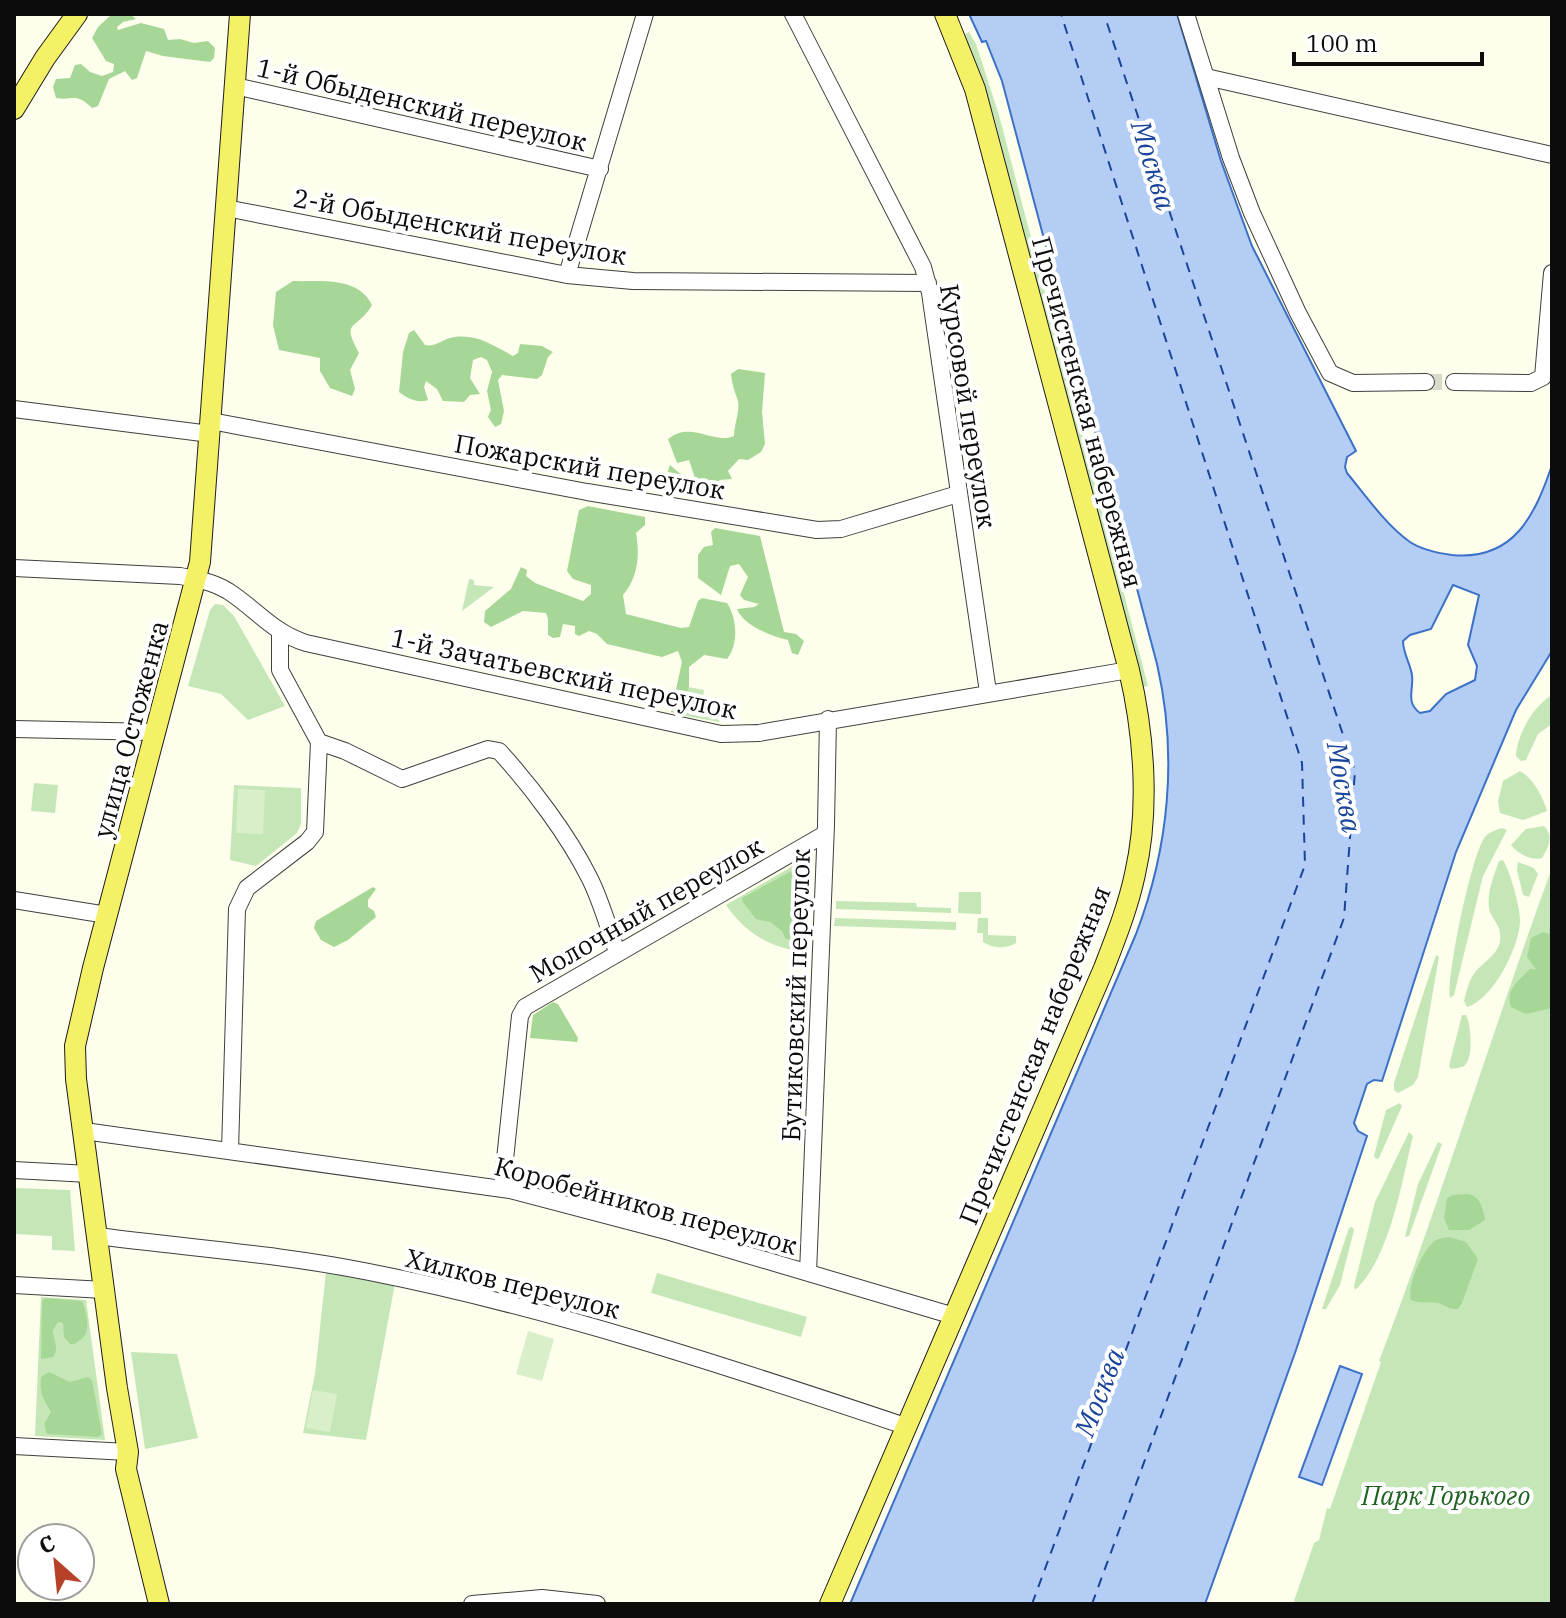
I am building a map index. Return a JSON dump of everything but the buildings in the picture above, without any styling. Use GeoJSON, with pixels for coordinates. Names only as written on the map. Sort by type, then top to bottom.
{"type":"FeatureCollection","features":[{"type":"Feature","properties":{"kind":"main road"},"geometry":{"type":"LineString","coordinates":[[14,109],[77,14]]}},
{"type":"Feature","properties":{"kind":"main road","name":"улица Остоженка"},"geometry":{"type":"LineString","coordinates":[[159,1604],[126,1469],[128,1452],[104,1290],[75,1046],[197,579],[202,548],[240,14]]}},
{"type":"Feature","properties":{"kind":"main road","name":"Пречистенская набережная"},"geometry":{"type":"LineString","coordinates":[[935,14],[955,40]]}},
{"type":"Feature","properties":{"kind":"main road","name":"Пречистенская набережная"},"geometry":{"type":"LineString","coordinates":[[830,1604],[1104,968],[1128,905],[1139,847],[1142,799],[1140,731],[1129,670],[975,89],[945,14]]}},
{"type":"Feature","properties":{"kind":"main road","name":"улица Остоженка"},"geometry":{"type":"LineString","coordinates":[[128,1452],[140,1477],[170,1604]]}},
{"type":"Feature","properties":{"kind":"street"},"geometry":{"type":"LineString","coordinates":[[567,275],[645,14]]}},
{"type":"Feature","properties":{"kind":"street","name":"Курсовой переулок"},"geometry":{"type":"LineString","coordinates":[[793,14],[920,259],[928,283],[988,692]]}},
{"type":"Feature","properties":{"kind":"street"},"geometry":{"type":"LineString","coordinates":[[1186,14],[1231,158],[1252,213],[1298,313],[1330,373],[1353,383],[1426,382]]}},
{"type":"Feature","properties":{"kind":"street"},"geometry":{"type":"LineString","coordinates":[[1206,77],[1552,155]]}},
{"type":"Feature","properties":{"kind":"street","name":"1-й Обыденский переулок"},"geometry":{"type":"LineString","coordinates":[[235,86],[600,169]]}},
{"type":"Feature","properties":{"kind":"street","name":"2-й Обыденский переулок"},"geometry":{"type":"LineString","coordinates":[[226,208],[567,275],[633,281],[928,283]]}},
{"type":"Feature","properties":{"kind":"street"},"geometry":{"type":"LineString","coordinates":[[1454,382],[1531,383],[1543,377],[1552,273]]}},
{"type":"Feature","properties":{"kind":"street","name":"Пожарский переулок"},"geometry":{"type":"LineString","coordinates":[[14,409],[210,427],[817,530],[841,529],[958,494]]}},
{"type":"Feature","properties":{"kind":"street","name":"1-й Зачатьевский переулок"},"geometry":{"type":"LineString","coordinates":[[14,568],[197,579],[230,592],[280,633],[306,643],[697,730],[741,735],[1129,670]]}},
{"type":"Feature","properties":{"kind":"street"},"geometry":{"type":"LineString","coordinates":[[230,1151],[237,909],[247,888],[307,842],[315,832],[319,742],[280,670],[280,633]]}},
{"type":"Feature","properties":{"kind":"street","name":"Бутиковский переулок"},"geometry":{"type":"LineString","coordinates":[[808,1273],[828,719]]}},
{"type":"Feature","properties":{"kind":"street"},"geometry":{"type":"LineString","coordinates":[[14,729],[156,732]]}},
{"type":"Feature","properties":{"kind":"street"},"geometry":{"type":"LineString","coordinates":[[319,742],[402,779],[488,749],[499,751],[550,816],[584,867],[617,952]]}},
{"type":"Feature","properties":{"kind":"street","name":"Молочный переулок"},"geometry":{"type":"LineString","coordinates":[[502,1188],[522,1012],[529,1004],[825,834]]}},
{"type":"Feature","properties":{"kind":"street"},"geometry":{"type":"LineString","coordinates":[[14,900],[107,915]]}},
{"type":"Feature","properties":{"kind":"street","name":"Коробейников переулок"},"geometry":{"type":"LineString","coordinates":[[84,1131],[502,1188],[670,1232],[954,1316]]}},
{"type":"Feature","properties":{"kind":"street"},"geometry":{"type":"LineString","coordinates":[[14,1170],[89,1174]]}},
{"type":"Feature","properties":{"kind":"street","name":"Хилков переулок"},"geometry":{"type":"LineString","coordinates":[[98,1236],[351,1269],[414,1282],[600,1328],[905,1426]]}},
{"type":"Feature","properties":{"kind":"street"},"geometry":{"type":"LineString","coordinates":[[14,1285],[104,1290]]}},
{"type":"Feature","properties":{"kind":"street"},"geometry":{"type":"LineString","coordinates":[[14,1446],[128,1452]]}},
{"type":"Feature","properties":{"kind":"street"},"geometry":{"type":"LineString","coordinates":[[472,1604],[552,1598],[597,1604]]}},
{"type":"Feature","properties":{"kind":"green space"},"geometry":{"type":"Polygon","coordinates":[[[112,14],[130,14],[136,19],[123,22],[117,27],[118,30],[141,23],[164,29],[168,40],[208,41],[215,48],[214,58],[210,62],[146,51],[137,78],[132,80],[125,71],[109,79],[98,106],[92,108],[78,99],[56,98],[53,87],[56,79],[70,78],[75,65],[81,64],[90,72],[102,76],[113,72],[114,64],[106,61],[92,38],[98,27],[112,14]]]}},
{"type":"Feature","properties":{"kind":"green space"},"geometry":{"type":"Polygon","coordinates":[[[969,32],[976,44],[999,115],[1148,686],[1142,687],[994,117],[964,35],[969,32]]]}},
{"type":"Feature","properties":{"kind":"green space"},"geometry":{"type":"Polygon","coordinates":[[[293,281],[348,285],[358,289],[372,305],[351,330],[359,353],[350,370],[355,389],[352,396],[330,388],[320,371],[320,358],[279,350],[273,325],[276,292],[293,281]]]}},
{"type":"Feature","properties":{"kind":"green space"},"geometry":{"type":"Polygon","coordinates":[[[414,330],[425,345],[467,337],[483,341],[513,356],[518,353],[520,344],[542,346],[553,352],[537,379],[502,375],[498,380],[504,411],[501,424],[495,427],[488,417],[491,410],[487,391],[492,372],[487,360],[481,357],[473,360],[470,378],[480,394],[470,395],[464,402],[443,401],[437,389],[426,381],[424,387],[428,400],[417,401],[399,392],[403,352],[409,333],[414,330]]]}},
{"type":"Feature","properties":{"kind":"green space"},"geometry":{"type":"Polygon","coordinates":[[[738,369],[765,373],[762,412],[765,444],[761,452],[748,460],[739,459],[728,471],[732,479],[720,480],[703,496],[668,490],[663,485],[670,465],[692,484],[695,478],[689,460],[677,463],[668,439],[685,432],[718,438],[734,436],[738,401],[731,374],[738,369]]]}},
{"type":"Feature","properties":{"kind":"green space"},"geometry":{"type":"Polygon","coordinates":[[[588,506],[645,517],[645,525],[636,533],[638,558],[635,574],[623,595],[626,614],[681,628],[689,627],[698,601],[702,598],[727,603],[730,609],[735,623],[731,653],[727,659],[704,655],[689,667],[689,686],[681,715],[671,712],[682,662],[678,651],[662,657],[607,644],[589,631],[579,636],[575,634],[575,626],[563,624],[560,637],[553,638],[548,635],[546,613],[523,611],[491,627],[484,622],[485,611],[511,589],[521,567],[527,570],[526,576],[535,583],[583,601],[591,594],[591,585],[573,579],[567,571],[579,510],[588,506]]]}},
{"type":"Feature","properties":{"kind":"green space"},"geometry":{"type":"Polygon","coordinates":[[[715,528],[760,536],[784,632],[796,634],[804,641],[798,655],[792,653],[788,640],[759,629],[737,609],[759,604],[744,600],[740,595],[748,577],[739,564],[730,566],[721,595],[698,578],[698,555],[704,547],[713,545],[711,532],[715,528]]]}},
{"type":"Feature","properties":{"kind":"green space"},"geometry":{"type":"Polygon","coordinates":[[[469,579],[474,580],[474,585],[494,587],[462,611],[469,579]]]}},
{"type":"Feature","properties":{"kind":"green space"},"geometry":{"type":"Polygon","coordinates":[[[215,604],[223,605],[234,616],[285,706],[248,720],[221,694],[188,686],[210,610],[215,604]]]}},
{"type":"Feature","properties":{"kind":"green space"},"geometry":{"type":"Polygon","coordinates":[[[688,687],[704,690],[703,697],[717,703],[719,722],[681,715],[688,687]]]}},
{"type":"Feature","properties":{"kind":"green space"},"geometry":{"type":"Polygon","coordinates":[[[1552,695],[1552,724],[1538,734],[1526,760],[1521,761],[1516,756],[1523,730],[1538,706],[1552,695]]]}},
{"type":"Feature","properties":{"kind":"green space"},"geometry":{"type":"Polygon","coordinates":[[[1520,771],[1537,788],[1547,811],[1523,820],[1500,813],[1498,801],[1503,781],[1520,771]]]}},
{"type":"Feature","properties":{"kind":"green space"},"geometry":{"type":"Polygon","coordinates":[[[34,783],[58,785],[55,813],[31,811],[34,783]]]}},
{"type":"Feature","properties":{"kind":"green space"},"geometry":{"type":"Polygon","coordinates":[[[234,785],[301,788],[301,824],[297,833],[256,866],[230,860],[234,785]]]}},
{"type":"Feature","properties":{"kind":"green space"},"geometry":{"type":"Polygon","coordinates":[[[238,789],[265,790],[263,834],[236,833],[238,789]]]}},
{"type":"Feature","properties":{"kind":"green space"},"geometry":{"type":"Polygon","coordinates":[[[1544,826],[1549,842],[1542,858],[1525,856],[1511,845],[1526,829],[1544,826]]]}},
{"type":"Feature","properties":{"kind":"green space"},"geometry":{"type":"Polygon","coordinates":[[[1502,828],[1507,830],[1483,876],[1454,995],[1450,998],[1456,942],[1473,866],[1485,837],[1502,828]]]}},
{"type":"Feature","properties":{"kind":"green space"},"geometry":{"type":"Polygon","coordinates":[[[803,860],[808,860],[811,865],[807,952],[782,947],[761,938],[742,924],[726,905],[803,860]]]}},
{"type":"Feature","properties":{"kind":"green space"},"geometry":{"type":"Polygon","coordinates":[[[1503,860],[1516,898],[1519,931],[1510,957],[1495,983],[1477,1002],[1467,1007],[1464,1001],[1468,985],[1476,971],[1499,946],[1499,929],[1490,912],[1489,899],[1499,861],[1503,860]]]}},
{"type":"Feature","properties":{"kind":"green space"},"geometry":{"type":"Polygon","coordinates":[[[1518,862],[1534,868],[1538,874],[1529,897],[1523,895],[1518,862]]]}},
{"type":"Feature","properties":{"kind":"green space"},"geometry":{"type":"Polygon","coordinates":[[[806,863],[810,868],[805,936],[792,941],[770,922],[756,919],[742,898],[806,863]]]}},
{"type":"Feature","properties":{"kind":"green space","name":"Парк Горького"},"geometry":{"type":"Polygon","coordinates":[[[1552,868],[1552,1604],[1296,1604],[1294,1601],[1314,1543],[1319,1540],[1327,1508],[1330,1509],[1552,868]]]}},
{"type":"Feature","properties":{"kind":"green space"},"geometry":{"type":"Polygon","coordinates":[[[373,887],[376,889],[368,900],[368,907],[376,917],[348,940],[334,947],[321,940],[314,928],[316,921],[373,887]]]}},
{"type":"Feature","properties":{"kind":"green space"},"geometry":{"type":"Polygon","coordinates":[[[959,892],[981,892],[981,914],[958,913],[959,892]]]}},
{"type":"Feature","properties":{"kind":"green space"},"geometry":{"type":"Polygon","coordinates":[[[836,901],[916,903],[917,907],[951,908],[951,913],[836,909],[836,901]]]}},
{"type":"Feature","properties":{"kind":"green space"},"geometry":{"type":"Polygon","coordinates":[[[1552,913],[1552,1008],[1526,1014],[1511,1007],[1510,995],[1530,969],[1536,969],[1527,957],[1531,938],[1543,932],[1549,934],[1552,913]]]}},
{"type":"Feature","properties":{"kind":"green space"},"geometry":{"type":"Polygon","coordinates":[[[835,918],[956,922],[956,930],[834,926],[835,918]]]}},
{"type":"Feature","properties":{"kind":"green space"},"geometry":{"type":"Polygon","coordinates":[[[978,918],[988,918],[988,935],[1016,936],[1016,943],[1000,947],[983,942],[983,933],[977,933],[978,918]]]}},
{"type":"Feature","properties":{"kind":"green space"},"geometry":{"type":"Polygon","coordinates":[[[1436,955],[1439,957],[1418,1077],[1413,1085],[1398,1093],[1394,1090],[1394,1083],[1436,955]]]}},
{"type":"Feature","properties":{"kind":"green space"},"geometry":{"type":"Polygon","coordinates":[[[553,1002],[558,1004],[578,1038],[577,1042],[530,1038],[533,1015],[553,1002]]]}},
{"type":"Feature","properties":{"kind":"green space"},"geometry":{"type":"Polygon","coordinates":[[[1462,1015],[1466,1015],[1469,1026],[1469,1056],[1464,1066],[1451,1069],[1449,1066],[1462,1015]]]}},
{"type":"Feature","properties":{"kind":"green space"},"geometry":{"type":"Polygon","coordinates":[[[1400,1103],[1402,1106],[1376,1159],[1374,1156],[1386,1110],[1400,1103]]]}},
{"type":"Feature","properties":{"kind":"green space"},"geometry":{"type":"Polygon","coordinates":[[[1409,1132],[1413,1136],[1386,1239],[1367,1276],[1355,1290],[1375,1202],[1409,1132]]]}},
{"type":"Feature","properties":{"kind":"green space"},"geometry":{"type":"Polygon","coordinates":[[[1438,1142],[1442,1144],[1409,1236],[1405,1237],[1418,1184],[1438,1142]]]}},
{"type":"Feature","properties":{"kind":"green space"},"geometry":{"type":"Polygon","coordinates":[[[14,1188],[70,1190],[75,1251],[52,1250],[52,1236],[14,1234],[14,1188]]]}},
{"type":"Feature","properties":{"kind":"green space"},"geometry":{"type":"Polygon","coordinates":[[[1469,1194],[1479,1201],[1485,1220],[1469,1230],[1449,1230],[1444,1218],[1447,1198],[1469,1194]]]}},
{"type":"Feature","properties":{"kind":"green space"},"geometry":{"type":"Polygon","coordinates":[[[1349,1228],[1354,1230],[1340,1285],[1326,1309],[1322,1309],[1349,1228]]]}},
{"type":"Feature","properties":{"kind":"green space"},"geometry":{"type":"Polygon","coordinates":[[[1449,1237],[1466,1242],[1478,1259],[1462,1303],[1455,1309],[1438,1303],[1411,1300],[1413,1277],[1421,1259],[1436,1240],[1449,1237]]]}},
{"type":"Feature","properties":{"kind":"green space"},"geometry":{"type":"Polygon","coordinates":[[[326,1272],[395,1283],[366,1440],[303,1433],[315,1374],[326,1272]]]}},
{"type":"Feature","properties":{"kind":"green space"},"geometry":{"type":"Polygon","coordinates":[[[657,1273],[807,1317],[801,1337],[651,1293],[657,1273]]]}},
{"type":"Feature","properties":{"kind":"green space"},"geometry":{"type":"Polygon","coordinates":[[[41,1297],[86,1300],[105,1440],[35,1436],[41,1297]]]}},
{"type":"Feature","properties":{"kind":"green space"},"geometry":{"type":"Polygon","coordinates":[[[45,1298],[82,1301],[87,1328],[83,1338],[70,1344],[64,1337],[63,1323],[58,1322],[53,1330],[55,1353],[53,1357],[41,1359],[42,1301],[45,1298]]]}},
{"type":"Feature","properties":{"kind":"green space"},"geometry":{"type":"Polygon","coordinates":[[[528,1331],[554,1339],[542,1381],[516,1374],[528,1331]]]}},
{"type":"Feature","properties":{"kind":"green space"},"geometry":{"type":"Polygon","coordinates":[[[131,1352],[177,1354],[198,1438],[145,1449],[131,1352]]]}},
{"type":"Feature","properties":{"kind":"green space"},"geometry":{"type":"Polygon","coordinates":[[[49,1372],[70,1382],[88,1377],[92,1380],[102,1434],[98,1437],[47,1434],[44,1424],[51,1412],[42,1395],[41,1377],[49,1372]]]}},
{"type":"Feature","properties":{"kind":"green space"},"geometry":{"type":"Polygon","coordinates":[[[313,1390],[337,1394],[330,1432],[306,1428],[313,1390]]]}},
{"type":"Feature","properties":{"kind":"water","name":"Москва"},"geometry":{"type":"Polygon","coordinates":[[[969,14],[1177,14],[1221,161],[1252,246],[1356,451],[1347,457],[1347,473],[1385,519],[1410,542],[1430,551],[1473,555],[1506,542],[1529,517],[1552,465],[1552,651],[1516,710],[1456,852],[1382,1081],[1374,1080],[1367,1084],[1354,1123],[1358,1131],[1367,1136],[1296,1350],[1205,1604],[850,1604],[1136,934],[1156,868],[1167,801],[1167,732],[1157,664],[1002,81],[986,41],[982,42],[969,14]],[[1453,585],[1431,629],[1410,635],[1403,641],[1412,675],[1411,700],[1420,713],[1430,711],[1446,694],[1475,680],[1477,666],[1468,645],[1479,595],[1453,585]]]}},
{"type":"Feature","properties":{"kind":"water"},"geometry":{"type":"Polygon","coordinates":[[[1340,1366],[1362,1374],[1322,1485],[1299,1477],[1340,1366]]]}},
{"type":"Feature","properties":{"kind":"ferry route"},"geometry":{"type":"LineString","coordinates":[[1032,1604],[1305,865],[1302,763],[1061,14]]}},
{"type":"Feature","properties":{"kind":"ferry route"},"geometry":{"type":"LineString","coordinates":[[1092,1604],[1344,918],[1355,771],[1104,14]]}},
{"type":"Feature","properties":{"kind":"tunnel"},"geometry":{"type":"LineString","coordinates":[[1426,382],[1454,382]]}}]}
